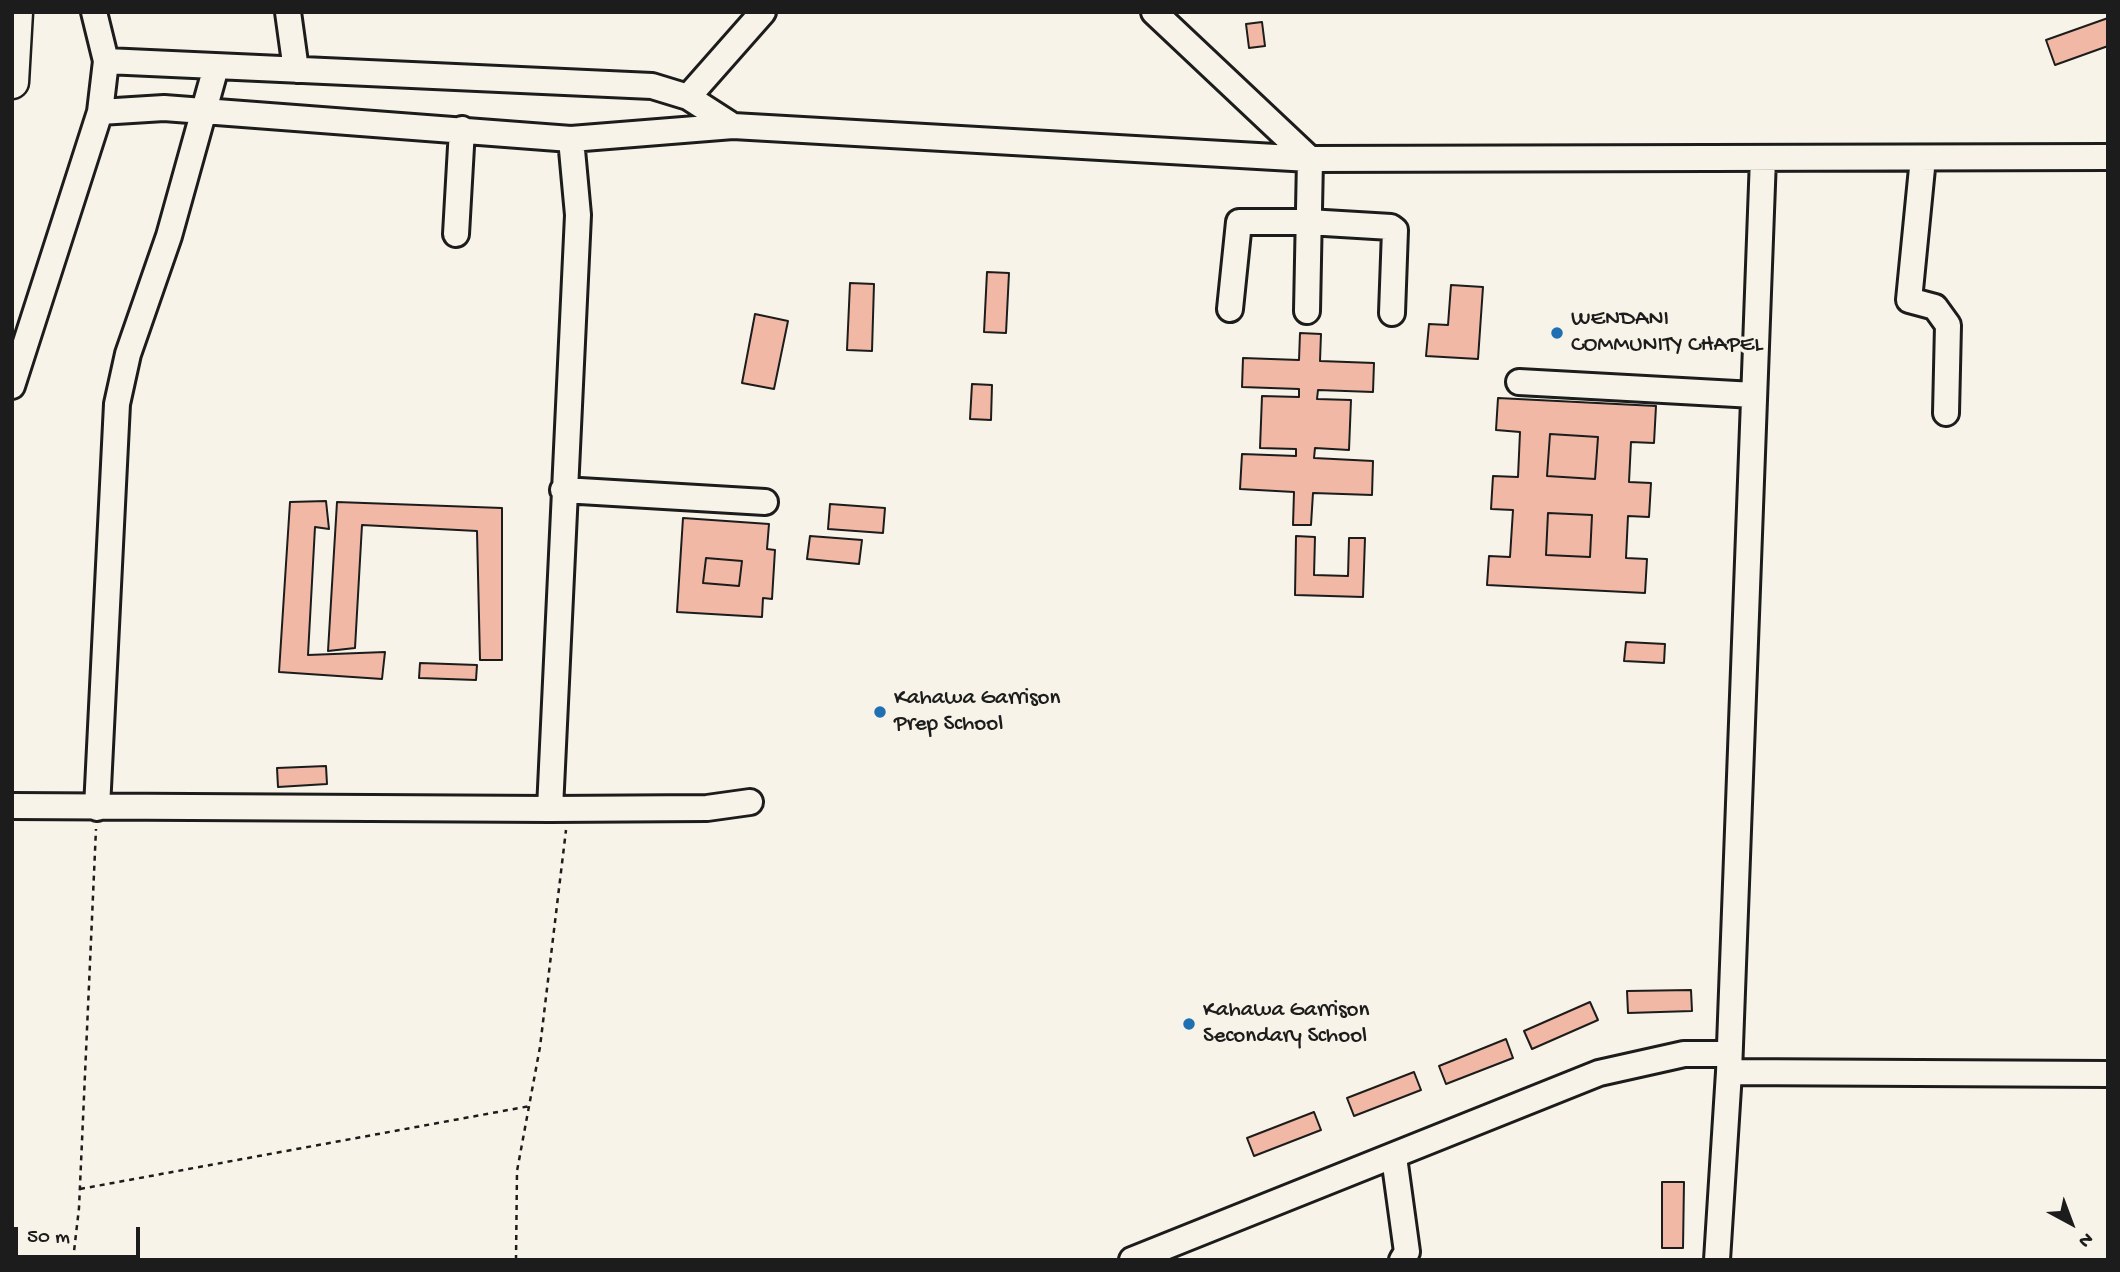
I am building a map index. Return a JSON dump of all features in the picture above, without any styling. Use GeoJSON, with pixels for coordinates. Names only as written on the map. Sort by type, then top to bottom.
{"type":"FeatureCollection","features":[{"type":"Feature","properties":{"kind":"main road"},"geometry":{"type":"LineString","coordinates":[[12,82],[16,12]]}},
{"type":"Feature","properties":{"kind":"street"},"geometry":{"type":"LineString","coordinates":[[12,386],[100,112],[106,61],[94,12]]}},
{"type":"Feature","properties":{"kind":"street"},"geometry":{"type":"LineString","coordinates":[[288,12],[296,70]]}},
{"type":"Feature","properties":{"kind":"street"},"geometry":{"type":"LineString","coordinates":[[688,97],[763,12]]}},
{"type":"Feature","properties":{"kind":"street"},"geometry":{"type":"LineString","coordinates":[[1154,12],[1310,159],[1307,311]]}},
{"type":"Feature","properties":{"kind":"street"},"geometry":{"type":"LineString","coordinates":[[106,61],[652,86],[688,97],[733,126]]}},
{"type":"Feature","properties":{"kind":"street"},"geometry":{"type":"LineString","coordinates":[[97,808],[117,404],[128,354],[169,236],[216,67]]}},
{"type":"Feature","properties":{"kind":"street"},"geometry":{"type":"LineString","coordinates":[[100,112],[164,108],[570,139],[733,126],[1310,159],[2108,157]]}},
{"type":"Feature","properties":{"kind":"street"},"geometry":{"type":"LineString","coordinates":[[456,234],[462,129]]}},
{"type":"Feature","properties":{"kind":"street"},"geometry":{"type":"LineString","coordinates":[[559,809],[563,490],[578,215],[570,139]]}},
{"type":"Feature","properties":{"kind":"street"},"geometry":{"type":"LineString","coordinates":[[1717,1260],[1729,1063],[1763,158]]}},
{"type":"Feature","properties":{"kind":"street"},"geometry":{"type":"LineString","coordinates":[[1923,158],[1909,300],[1935,307],[1948,325],[1946,413]]}},
{"type":"Feature","properties":{"kind":"street"},"geometry":{"type":"LineString","coordinates":[[1230,309],[1239,222],[1308,222],[1391,227],[1395,230],[1392,313]]}},
{"type":"Feature","properties":{"kind":"street"},"geometry":{"type":"LineString","coordinates":[[1518,382],[1754,395]]}},
{"type":"Feature","properties":{"kind":"street"},"geometry":{"type":"LineString","coordinates":[[563,490],[765,502]]}},
{"type":"Feature","properties":{"kind":"street"},"geometry":{"type":"LineString","coordinates":[[12,806],[559,809],[707,808],[750,802]]}},
{"type":"Feature","properties":{"kind":"street"},"geometry":{"type":"LineString","coordinates":[[1132,1260],[1599,1073],[1684,1054],[1729,1063],[2108,1074]]}},
{"type":"Feature","properties":{"kind":"street"},"geometry":{"type":"LineString","coordinates":[[1394,1157],[1407,1252],[1402,1260]]}},
{"type":"Feature","properties":{"kind":"path"},"geometry":{"type":"LineString","coordinates":[[73,1260],[80,1189],[97,808]]}},
{"type":"Feature","properties":{"kind":"path"},"geometry":{"type":"LineString","coordinates":[[516,1260],[517,1171],[540,1047],[559,809]]}},
{"type":"Feature","properties":{"kind":"path"},"geometry":{"type":"LineString","coordinates":[[80,1189],[530,1106]]}},
{"type":"Feature","properties":{"kind":"building"},"geometry":{"type":"Polygon","coordinates":[[[2108,18],[2108,46],[2055,65],[2046,40],[2108,18]]]}},
{"type":"Feature","properties":{"kind":"building"},"geometry":{"type":"Polygon","coordinates":[[[1262,22],[1265,46],[1249,48],[1246,24],[1262,22]]]}},
{"type":"Feature","properties":{"kind":"building"},"geometry":{"type":"Polygon","coordinates":[[[987,272],[1009,273],[1006,333],[984,332],[987,272]]]}},
{"type":"Feature","properties":{"kind":"building"},"geometry":{"type":"Polygon","coordinates":[[[850,283],[874,284],[872,351],[847,350],[850,283]]]}},
{"type":"Feature","properties":{"kind":"building"},"geometry":{"type":"Polygon","coordinates":[[[1451,285],[1483,287],[1478,359],[1426,356],[1429,324],[1448,325],[1451,285]]]}},
{"type":"Feature","properties":{"kind":"building"},"geometry":{"type":"Polygon","coordinates":[[[755,314],[788,321],[774,389],[742,383],[755,314]]]}},
{"type":"Feature","properties":{"kind":"building"},"geometry":{"type":"Polygon","coordinates":[[[1300,333],[1321,334],[1320,361],[1374,363],[1373,392],[1318,390],[1317,399],[1351,400],[1349,450],[1315,448],[1314,458],[1373,461],[1372,495],[1313,493],[1311,525],[1293,525],[1294,492],[1240,489],[1242,454],[1296,456],[1296,449],[1260,448],[1262,396],[1299,397],[1299,389],[1242,387],[1243,358],[1299,360],[1300,333]]]}},
{"type":"Feature","properties":{"kind":"building"},"geometry":{"type":"Polygon","coordinates":[[[972,384],[992,385],[991,420],[970,419],[972,384]]]}},
{"type":"Feature","properties":{"kind":"building"},"geometry":{"type":"Polygon","coordinates":[[[1498,398],[1656,406],[1654,443],[1631,442],[1629,482],[1651,483],[1649,517],[1628,516],[1626,558],[1647,559],[1645,593],[1487,585],[1489,556],[1510,557],[1513,510],[1491,509],[1493,476],[1518,477],[1520,432],[1496,430],[1498,398]],[[1550,434],[1547,476],[1595,479],[1598,437],[1550,434]],[[1548,513],[1546,555],[1590,557],[1592,515],[1548,513]]]}},
{"type":"Feature","properties":{"kind":"building"},"geometry":{"type":"Polygon","coordinates":[[[1550,434],[1598,437],[1595,479],[1547,476],[1550,434]]]}},
{"type":"Feature","properties":{"kind":"building"},"geometry":{"type":"Polygon","coordinates":[[[326,501],[329,529],[315,527],[308,655],[385,652],[382,679],[279,672],[290,502],[326,501]]]}},
{"type":"Feature","properties":{"kind":"building"},"geometry":{"type":"Polygon","coordinates":[[[337,502],[502,508],[502,660],[480,660],[477,531],[362,525],[355,648],[328,651],[337,502]]]}},
{"type":"Feature","properties":{"kind":"building"},"geometry":{"type":"Polygon","coordinates":[[[830,504],[885,508],[883,533],[828,529],[830,504]]]}},
{"type":"Feature","properties":{"kind":"building"},"geometry":{"type":"Polygon","coordinates":[[[1548,513],[1592,515],[1590,557],[1546,555],[1548,513]]]}},
{"type":"Feature","properties":{"kind":"building"},"geometry":{"type":"Polygon","coordinates":[[[683,518],[769,524],[767,549],[775,550],[772,599],[763,598],[762,617],[677,612],[683,518]],[[706,558],[703,583],[739,586],[742,561],[706,558]]]}},
{"type":"Feature","properties":{"kind":"building"},"geometry":{"type":"Polygon","coordinates":[[[810,536],[862,540],[859,564],[807,559],[810,536]]]}},
{"type":"Feature","properties":{"kind":"building"},"geometry":{"type":"Polygon","coordinates":[[[1296,536],[1315,537],[1314,575],[1348,576],[1349,538],[1365,538],[1363,597],[1295,595],[1296,536]]]}},
{"type":"Feature","properties":{"kind":"building"},"geometry":{"type":"Polygon","coordinates":[[[706,558],[742,561],[739,586],[703,583],[706,558]]]}},
{"type":"Feature","properties":{"kind":"building"},"geometry":{"type":"Polygon","coordinates":[[[1626,642],[1665,644],[1664,663],[1624,661],[1626,642]]]}},
{"type":"Feature","properties":{"kind":"building"},"geometry":{"type":"Polygon","coordinates":[[[420,663],[477,665],[476,680],[419,678],[420,663]]]}},
{"type":"Feature","properties":{"kind":"building"},"geometry":{"type":"Polygon","coordinates":[[[326,766],[327,784],[278,787],[277,768],[326,766]]]}},
{"type":"Feature","properties":{"kind":"building"},"geometry":{"type":"Polygon","coordinates":[[[1691,990],[1692,1011],[1628,1013],[1627,991],[1691,990]]]}},
{"type":"Feature","properties":{"kind":"building"},"geometry":{"type":"Polygon","coordinates":[[[1590,1002],[1598,1020],[1532,1049],[1524,1031],[1590,1002]]]}},
{"type":"Feature","properties":{"kind":"building"},"geometry":{"type":"Polygon","coordinates":[[[1506,1039],[1513,1058],[1446,1084],[1439,1066],[1506,1039]]]}},
{"type":"Feature","properties":{"kind":"building"},"geometry":{"type":"Polygon","coordinates":[[[1414,1072],[1421,1090],[1354,1116],[1347,1098],[1414,1072]]]}},
{"type":"Feature","properties":{"kind":"building"},"geometry":{"type":"Polygon","coordinates":[[[1314,1112],[1321,1130],[1254,1156],[1247,1138],[1314,1112]]]}},
{"type":"Feature","properties":{"kind":"building"},"geometry":{"type":"Polygon","coordinates":[[[1662,1182],[1684,1182],[1683,1248],[1662,1248],[1662,1182]]]}},
{"type":"Feature","properties":{"kind":"place","name":"WENDANI COMMUNITY CHAPEL"},"geometry":{"type":"Point","coordinates":[1557,333]}},
{"type":"Feature","properties":{"kind":"place","name":"Kahawa Garrison Prep School"},"geometry":{"type":"Point","coordinates":[880,712]}},
{"type":"Feature","properties":{"kind":"place","name":"Kahawa Garrison Secondary School"},"geometry":{"type":"Point","coordinates":[1189,1024]}}]}
